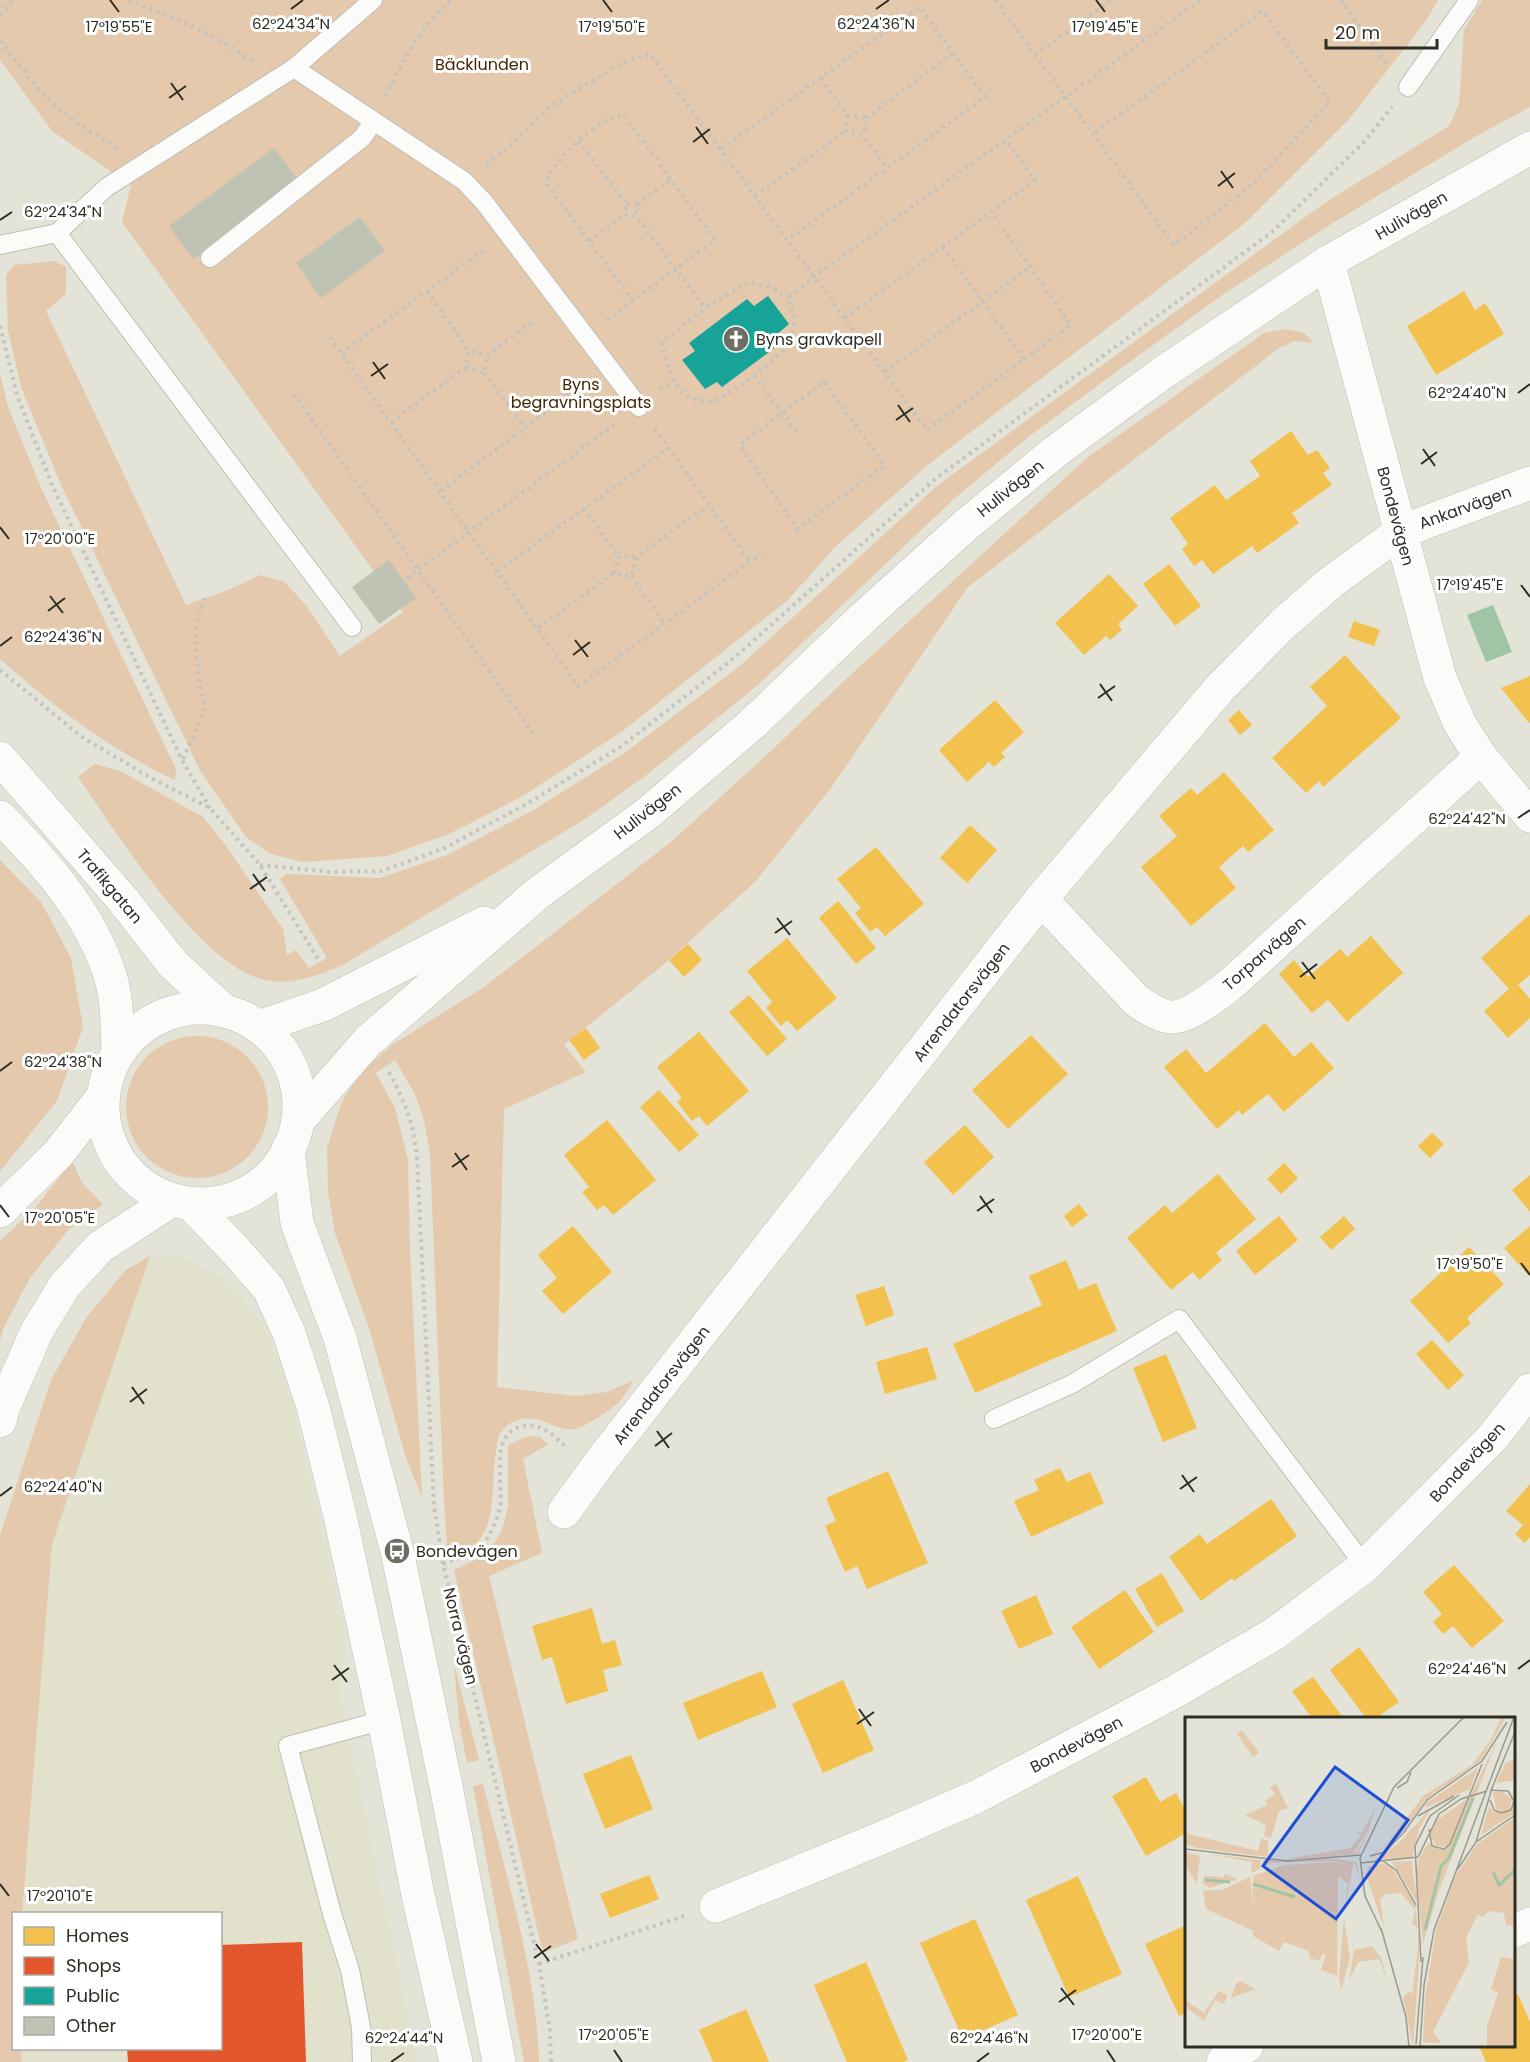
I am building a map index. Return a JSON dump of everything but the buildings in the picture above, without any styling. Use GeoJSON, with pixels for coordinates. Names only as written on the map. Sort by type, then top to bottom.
{"type":"FeatureCollection","features":[{"type":"Feature","properties":{"kind":"main road","name":"Hulivägen"},"geometry":{"type":"LineString","coordinates":[[293,1135],[368,1041],[538,893],[666,798],[752,724],[865,616],[966,525],[1056,451],[1171,368],[1328,262],[1530,148]]}},
{"type":"Feature","properties":{"kind":"main road","name":"Bondevägen"},"geometry":{"type":"LineString","coordinates":[[1328,262],[1440,678],[1460,724],[1481,757],[1530,816]]}},
{"type":"Feature","properties":{"kind":"main road","name":"Ankarvägen"},"geometry":{"type":"LineString","coordinates":[[1400,532],[1530,483]]}},
{"type":"Feature","properties":{"kind":"main road","name":"Arrendatorsvägen"},"geometry":{"type":"LineString","coordinates":[[564,1512],[601,1461],[1041,899],[1220,688],[1283,624],[1330,583],[1400,532]]}},
{"type":"Feature","properties":{"kind":"main road","name":"Torparvägen"},"geometry":{"type":"LineString","coordinates":[[1041,899],[1137,1001],[1173,1017],[1199,1007],[1231,984],[1481,757]]}},
{"type":"Feature","properties":{"kind":"main road","name":"Trafikgatan"},"geometry":{"type":"LineString","coordinates":[[0,758],[123,900],[173,964],[224,1011]]}},
{"type":"Feature","properties":{"kind":"main road"},"geometry":{"type":"LineString","coordinates":[[0,817],[36,853],[84,918],[110,976],[117,1012],[118,1054]]}},
{"type":"Feature","properties":{"kind":"main road","name":"Hulivägen"},"geometry":{"type":"LineString","coordinates":[[259,1028],[323,1005],[425,954],[538,893]]}},
{"type":"Feature","properties":{"kind":"main road"},"geometry":{"type":"LineString","coordinates":[[293,1135],[279,1164],[254,1188],[238,1197],[209,1204],[181,1202],[151,1191],[136,1180],[123,1166],[111,1147],[104,1126],[103,1096],[110,1069],[128,1040],[147,1024],[178,1011],[201,1008],[224,1011],[242,1017],[259,1028],[285,1055],[293,1072],[297,1090],[293,1135],[297,1222],[340,1338],[397,1551],[438,1742],[499,2062]]}},
{"type":"Feature","properties":{"kind":"main road"},"geometry":{"type":"LineString","coordinates":[[0,1211],[58,1154],[103,1096]]}},
{"type":"Feature","properties":{"kind":"main road"},"geometry":{"type":"LineString","coordinates":[[0,1421],[4,1406],[38,1331],[66,1285],[100,1247],[181,1202]]}},
{"type":"Feature","properties":{"kind":"main road"},"geometry":{"type":"LineString","coordinates":[[181,1202],[236,1251],[269,1289],[289,1333],[313,1407],[340,1516],[384,1720],[418,1895],[456,2062]]}},
{"type":"Feature","properties":{"kind":"main road","name":"Bondevägen"},"geometry":{"type":"LineString","coordinates":[[716,1906],[978,1796],[1176,1691],[1274,1634],[1365,1566],[1492,1438],[1530,1390]]}},
{"type":"Feature","properties":{"kind":"main road"},"geometry":{"type":"LineString","coordinates":[[1515,1931],[1530,1924]]}},
{"type":"Feature","properties":{"kind":"main road"},"geometry":{"type":"LineString","coordinates":[[1223,2062],[1230,2053],[1245,2047]]}},
{"type":"Feature","properties":{"kind":"lane"},"geometry":{"type":"LineString","coordinates":[[0,245],[57,232],[107,187],[294,68],[373,0]]}},
{"type":"Feature","properties":{"kind":"lane"},"geometry":{"type":"LineString","coordinates":[[1408,87],[1468,0]]}},
{"type":"Feature","properties":{"kind":"lane"},"geometry":{"type":"LineString","coordinates":[[294,68],[464,181],[484,202],[639,407]]}},
{"type":"Feature","properties":{"kind":"lane"},"geometry":{"type":"LineString","coordinates":[[210,258],[362,138],[374,121]]}},
{"type":"Feature","properties":{"kind":"lane"},"geometry":{"type":"LineString","coordinates":[[57,232],[352,627]]}},
{"type":"Feature","properties":{"kind":"lane"},"geometry":{"type":"LineString","coordinates":[[994,1419],[1072,1384],[1179,1319],[1365,1566]]}},
{"type":"Feature","properties":{"kind":"lane"},"geometry":{"type":"LineString","coordinates":[[362,2062],[361,2027],[350,1970],[332,1914],[288,1746],[384,1720]]}},
{"type":"Feature","properties":{"kind":"path"},"geometry":{"type":"LineString","coordinates":[[0,15],[13,0]]}},
{"type":"Feature","properties":{"kind":"path"},"geometry":{"type":"LineString","coordinates":[[129,0],[180,20],[225,44],[277,79]]}},
{"type":"Feature","properties":{"kind":"path"},"geometry":{"type":"LineString","coordinates":[[374,121],[415,40],[433,16],[452,0]]}},
{"type":"Feature","properties":{"kind":"path"},"geometry":{"type":"LineString","coordinates":[[995,0],[1174,245],[1254,184],[1330,102],[1263,11],[1093,134]]}},
{"type":"Feature","properties":{"kind":"path"},"geometry":{"type":"LineString","coordinates":[[1035,55],[1111,0]]}},
{"type":"Feature","properties":{"kind":"path"},"geometry":{"type":"LineString","coordinates":[[789,298],[815,276],[1201,0]]}},
{"type":"Feature","properties":{"kind":"path"},"geometry":{"type":"LineString","coordinates":[[260,865],[330,872],[382,871],[445,848],[528,803],[622,746],[734,658],[934,479],[1272,232],[1364,141],[1408,87],[1390,69],[1341,0]]}},
{"type":"Feature","properties":{"kind":"path"},"geometry":{"type":"LineString","coordinates":[[721,149],[920,7],[985,97],[788,240]]}},
{"type":"Feature","properties":{"kind":"path"},"geometry":{"type":"LineString","coordinates":[[0,41],[44,96],[78,124],[144,163]]}},
{"type":"Feature","properties":{"kind":"path"},"geometry":{"type":"LineString","coordinates":[[847,115],[866,118],[953,53]]}},
{"type":"Feature","properties":{"kind":"path"},"geometry":{"type":"LineString","coordinates":[[464,181],[508,148],[551,106],[624,62],[650,54],[927,430],[1071,325],[991,212]]}},
{"type":"Feature","properties":{"kind":"path"},"geometry":{"type":"LineString","coordinates":[[821,78],[847,115],[846,131]]}},
{"type":"Feature","properties":{"kind":"path"},"geometry":{"type":"LineString","coordinates":[[584,337],[715,240],[624,115],[614,116],[578,141],[547,175],[548,186],[633,300]]}},
{"type":"Feature","properties":{"kind":"path"},"geometry":{"type":"LineString","coordinates":[[864,136],[866,118]]}},
{"type":"Feature","properties":{"kind":"path"},"geometry":{"type":"LineString","coordinates":[[846,131],[864,136],[887,168]]}},
{"type":"Feature","properties":{"kind":"path"},"geometry":{"type":"LineString","coordinates":[[755,196],[846,131]]}},
{"type":"Feature","properties":{"kind":"path"},"geometry":{"type":"LineString","coordinates":[[845,318],[1035,180],[1006,140]]}},
{"type":"Feature","properties":{"kind":"path"},"geometry":{"type":"LineString","coordinates":[[578,141],[627,204],[637,205],[670,179]]}},
{"type":"Feature","properties":{"kind":"path"},"geometry":{"type":"LineString","coordinates":[[589,241],[625,214],[627,204]]}},
{"type":"Feature","properties":{"kind":"path"},"geometry":{"type":"LineString","coordinates":[[636,216],[637,205]]}},
{"type":"Feature","properties":{"kind":"path"},"geometry":{"type":"LineString","coordinates":[[625,214],[636,216],[705,308]]}},
{"type":"Feature","properties":{"kind":"path"},"geometry":{"type":"LineString","coordinates":[[341,353],[507,233]]}},
{"type":"Feature","properties":{"kind":"path"},"geometry":{"type":"LineString","coordinates":[[943,247],[1024,359]]}},
{"type":"Feature","properties":{"kind":"path"},"geometry":{"type":"LineString","coordinates":[[885,372],[1030,267]]}},
{"type":"Feature","properties":{"kind":"path"},"geometry":{"type":"LineString","coordinates":[[749,282],[771,287],[789,298],[795,322],[788,347],[754,376],[714,402],[688,397],[673,380],[666,363],[662,342],[705,308],[749,282]]}},
{"type":"Feature","properties":{"kind":"path"},"geometry":{"type":"LineString","coordinates":[[426,291],[469,351],[487,355]]}},
{"type":"Feature","properties":{"kind":"path"},"geometry":{"type":"LineString","coordinates":[[484,373],[487,355],[559,302]]}},
{"type":"Feature","properties":{"kind":"path"},"geometry":{"type":"LineString","coordinates":[[0,326],[17,395],[52,485],[182,759],[210,808],[260,865],[318,959]]}},
{"type":"Feature","properties":{"kind":"path"},"geometry":{"type":"LineString","coordinates":[[330,337],[578,686],[761,554]]}},
{"type":"Feature","properties":{"kind":"path"},"geometry":{"type":"LineString","coordinates":[[391,422],[466,367],[469,351]]}},
{"type":"Feature","properties":{"kind":"path"},"geometry":{"type":"LineString","coordinates":[[441,491],[606,366]]}},
{"type":"Feature","properties":{"kind":"path"},"geometry":{"type":"LineString","coordinates":[[466,367],[484,373],[525,427]]}},
{"type":"Feature","properties":{"kind":"path"},"geometry":{"type":"LineString","coordinates":[[754,376],[797,432]]}},
{"type":"Feature","properties":{"kind":"path"},"geometry":{"type":"LineString","coordinates":[[407,578],[673,380]]}},
{"type":"Feature","properties":{"kind":"path"},"geometry":{"type":"LineString","coordinates":[[824,382],[885,465],[797,529],[740,445],[782,413],[824,382]]}},
{"type":"Feature","properties":{"kind":"path"},"geometry":{"type":"LineString","coordinates":[[294,394],[535,736]]}},
{"type":"Feature","properties":{"kind":"path"},"geometry":{"type":"LineString","coordinates":[[639,407],[750,562]]}},
{"type":"Feature","properties":{"kind":"path"},"geometry":{"type":"LineString","coordinates":[[496,572],[668,448]]}},
{"type":"Feature","properties":{"kind":"path"},"geometry":{"type":"LineString","coordinates":[[631,576],[637,557],[709,504]]}},
{"type":"Feature","properties":{"kind":"path"},"geometry":{"type":"LineString","coordinates":[[584,508],[619,557]]}},
{"type":"Feature","properties":{"kind":"path"},"geometry":{"type":"LineString","coordinates":[[619,557],[637,557]]}},
{"type":"Feature","properties":{"kind":"path"},"geometry":{"type":"LineString","coordinates":[[538,628],[614,573],[619,557]]}},
{"type":"Feature","properties":{"kind":"path"},"geometry":{"type":"LineString","coordinates":[[614,573],[631,576],[665,624]]}},
{"type":"Feature","properties":{"kind":"path"},"geometry":{"type":"LineString","coordinates":[[182,759],[205,710],[198,675],[195,631],[204,598]]}},
{"type":"Feature","properties":{"kind":"path"},"geometry":{"type":"LineString","coordinates":[[0,670],[82,737],[151,778],[210,808]]}},
{"type":"Feature","properties":{"kind":"path","name":"Norra vägen"},"geometry":{"type":"LineString","coordinates":[[386,1066],[404,1101],[413,1128],[417,1158],[434,1506],[443,1564],[539,1964],[550,2031],[551,2062]]}},
{"type":"Feature","properties":{"kind":"path"},"geometry":{"type":"LineString","coordinates":[[443,1564],[482,1550],[500,1509],[500,1454],[506,1436],[517,1428],[530,1424],[547,1430],[566,1448],[601,1461]]}},
{"type":"Feature","properties":{"kind":"path"},"geometry":{"type":"LineString","coordinates":[[539,1964],[716,1906]]}},
{"type":"Feature","properties":{"kind":"shaded area"},"geometry":{"type":"Polygon","coordinates":[[[1493,605],[1512,652],[1486,662],[1467,615],[1493,605]]]}},
{"type":"Feature","properties":{"kind":"shaded area"},"geometry":{"type":"Polygon","coordinates":[[[150,1256],[181,1257],[228,1281],[264,1324],[291,1399],[345,1634],[340,1696],[417,2062],[22,2062],[21,2050],[222,2050],[222,1912],[22,1912],[52,1544],[150,1256]]]}},
{"type":"Feature","properties":{"kind":"green space","name":"Byns begravningsplats"},"geometry":{"type":"Polygon","coordinates":[[[0,0],[1438,0],[1426,21],[1350,118],[1245,223],[929,464],[834,548],[788,600],[620,733],[521,797],[449,834],[387,856],[303,862],[271,854],[246,837],[201,772],[61,485],[21,387],[8,330],[6,275],[14,265],[55,261],[66,267],[66,294],[46,311],[186,605],[228,590],[260,575],[285,582],[308,608],[340,656],[403,612],[122,222],[131,185],[52,131],[0,60],[0,0]]]}},
{"type":"Feature","properties":{"kind":"green space"},"geometry":{"type":"Polygon","coordinates":[[[1482,0],[1530,0],[1530,107],[1478,135],[1336,221],[1225,293],[1027,438],[955,498],[758,685],[644,777],[582,821],[341,966],[312,977],[282,982],[261,979],[236,967],[211,948],[160,892],[78,777],[95,764],[120,771],[203,817],[224,843],[283,929],[287,955],[296,950],[309,968],[327,958],[280,879],[286,874],[380,878],[447,855],[530,812],[626,752],[741,665],[938,485],[1326,202],[1449,126],[1459,104],[1464,30],[1482,0]]]}},
{"type":"Feature","properties":{"kind":"green space"},"geometry":{"type":"Polygon","coordinates":[[[1286,329],[1304,333],[1314,343],[1295,341],[1279,348],[968,587],[831,788],[756,881],[662,966],[564,1045],[586,1072],[504,1109],[497,1387],[576,1396],[607,1392],[634,1380],[618,1403],[579,1428],[561,1428],[527,1418],[510,1423],[505,1427],[498,1440],[490,1514],[486,1528],[479,1540],[468,1550],[451,1556],[447,1548],[444,1502],[430,1154],[424,1120],[415,1094],[395,1060],[376,1073],[395,1108],[408,1160],[410,1252],[422,1497],[406,1458],[369,1328],[335,1233],[328,1192],[327,1148],[342,1101],[361,1072],[392,1045],[484,987],[671,842],[1088,457],[1264,333],[1286,329]]]}},
{"type":"Feature","properties":{"kind":"green space"},"geometry":{"type":"Polygon","coordinates":[[[0,374],[8,407],[42,490],[176,769],[175,780],[128,755],[83,726],[0,659],[0,374]]]}},
{"type":"Feature","properties":{"kind":"green space"},"geometry":{"type":"Polygon","coordinates":[[[0,860],[41,902],[71,958],[83,1027],[57,1101],[0,1171],[0,860]]]}},
{"type":"Feature","properties":{"kind":"green space"},"geometry":{"type":"Polygon","coordinates":[[[197,1036],[224,1042],[247,1057],[262,1080],[268,1107],[262,1134],[247,1157],[224,1172],[197,1178],[170,1172],[147,1157],[132,1134],[126,1107],[132,1080],[147,1057],[170,1042],[197,1036]]]}},
{"type":"Feature","properties":{"kind":"green space"},"geometry":{"type":"Polygon","coordinates":[[[72,1161],[82,1183],[103,1204],[69,1229],[30,1278],[4,1327],[0,1340],[0,1241],[36,1207],[72,1161]]]}},
{"type":"Feature","properties":{"kind":"green space"},"geometry":{"type":"Polygon","coordinates":[[[150,1256],[52,1544],[22,1912],[12,1912],[12,2050],[21,2050],[22,2062],[0,2062],[0,1535],[51,1380],[86,1318],[126,1270],[150,1256]]]}},
{"type":"Feature","properties":{"kind":"green space"},"geometry":{"type":"Polygon","coordinates":[[[529,1436],[540,1437],[548,1444],[523,1459],[542,1553],[489,1576],[578,1939],[545,1952],[541,1945],[454,1570],[488,1554],[502,1530],[508,1506],[508,1445],[529,1436]]]}},
{"type":"Feature","properties":{"kind":"green space"},"geometry":{"type":"Polygon","coordinates":[[[454,1664],[479,1760],[467,1763],[459,1722],[454,1664]]]}},
{"type":"Feature","properties":{"kind":"green space"},"geometry":{"type":"Polygon","coordinates":[[[483,1784],[526,1957],[537,2027],[539,2062],[524,2062],[473,1786],[483,1784]]]}},
{"type":"Feature","properties":{"kind":"place","name":"Byns gravkapell"},"geometry":{"type":"Point","coordinates":[736,339]}},
{"type":"Feature","properties":{"kind":"place","name":"Bondevägen"},"geometry":{"type":"Point","coordinates":[397,1551]}},
{"type":"Feature","properties":{"kind":"park label","name":"Bäcklunden"},"geometry":{"type":"Point","coordinates":[482,64]}}]}
